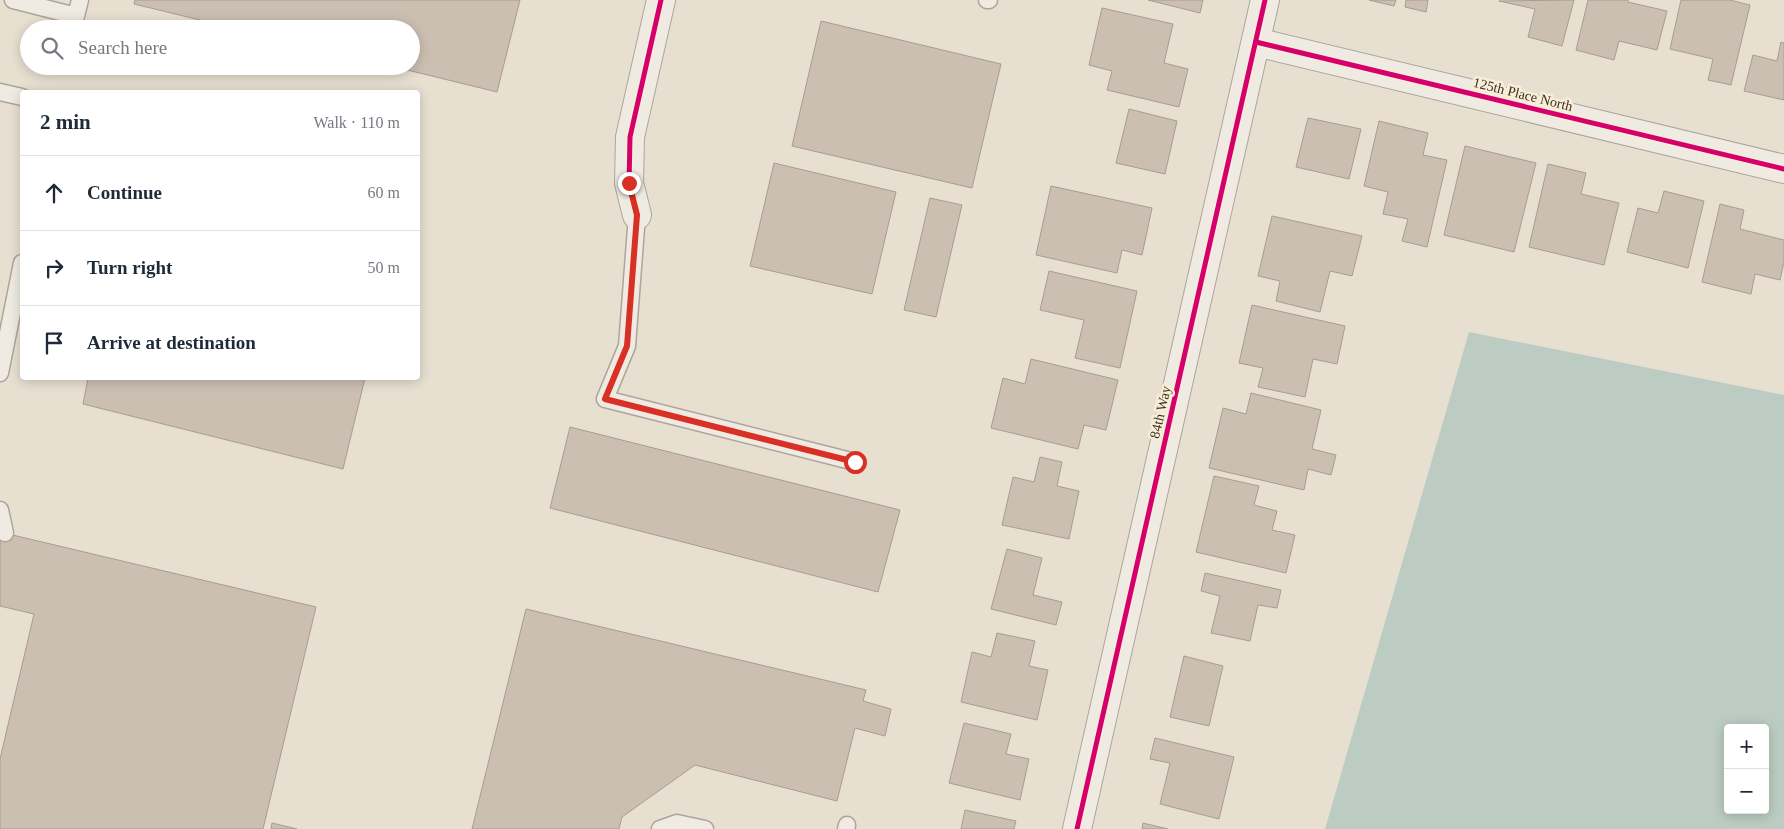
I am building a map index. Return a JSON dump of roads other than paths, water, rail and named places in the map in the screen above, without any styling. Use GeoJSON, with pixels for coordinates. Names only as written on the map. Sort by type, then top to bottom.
{"type":"FeatureCollection","features":[{"type":"Feature","properties":{"kind":"street"},"geometry":{"type":"LineString","coordinates":[[637,215],[629,183],[630,137],[661,0]]}},
{"type":"Feature","properties":{"kind":"street","name":"84th Way"},"geometry":{"type":"LineString","coordinates":[[1077,829],[1265,0]]}},
{"type":"Feature","properties":{"kind":"street","name":"125th Place North"},"geometry":{"type":"LineString","coordinates":[[1256,42],[1784,169]]}},
{"type":"Feature","properties":{"kind":"lane"},"geometry":{"type":"LineString","coordinates":[[13,0],[76,16],[80,0]]}},
{"type":"Feature","properties":{"kind":"lane"},"geometry":{"type":"LineString","coordinates":[[0,92],[20,97]]}},
{"type":"Feature","properties":{"kind":"lane"},"geometry":{"type":"LineString","coordinates":[[637,215],[627,346],[605,399],[855,462]]}},
{"type":"Feature","properties":{"kind":"lane"},"geometry":{"type":"LineString","coordinates":[[0,372],[20,273]]}},
{"type":"Feature","properties":{"kind":"lane"},"geometry":{"type":"LineString","coordinates":[[0,510],[5,533]]}},
{"type":"Feature","properties":{"kind":"lane"},"geometry":{"type":"LineString","coordinates":[[660,829],[677,824],[705,829]]}}]}
